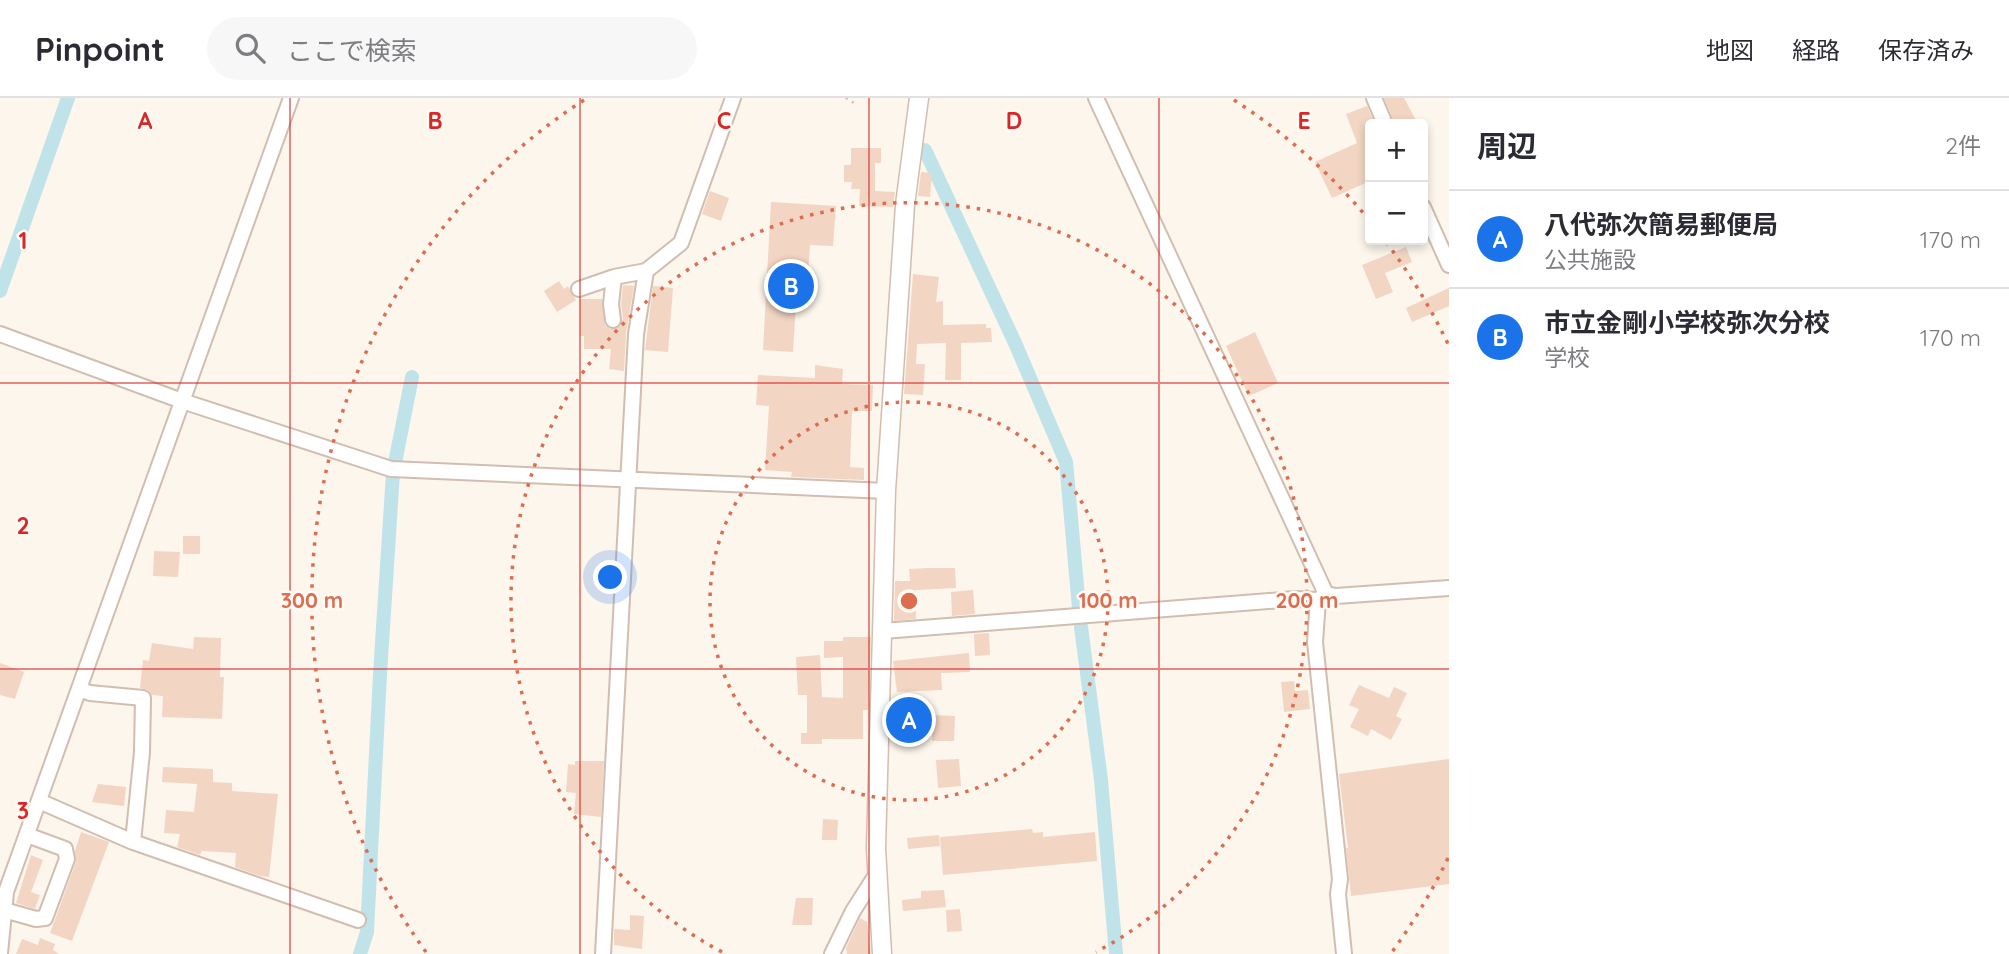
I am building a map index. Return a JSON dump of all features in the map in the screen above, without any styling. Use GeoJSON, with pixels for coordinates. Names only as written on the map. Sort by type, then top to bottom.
{"type":"FeatureCollection","features":[{"type":"Feature","properties":{"kind":"street"},"geometry":{"type":"LineString","coordinates":[[0,953],[6,892],[291,98]]}},
{"type":"Feature","properties":{"kind":"street"},"geometry":{"type":"LineString","coordinates":[[579,289],[614,277],[646,271],[681,243],[733,98]]}},
{"type":"Feature","properties":{"kind":"street"},"geometry":{"type":"LineString","coordinates":[[881,954],[876,875],[886,491],[905,205],[919,98]]}},
{"type":"Feature","properties":{"kind":"street"},"geometry":{"type":"LineString","coordinates":[[1096,98],[1322,597],[1315,642],[1340,879],[1338,894],[1344,954]]}},
{"type":"Feature","properties":{"kind":"street"},"geometry":{"type":"LineString","coordinates":[[1374,98],[1383,119]]}},
{"type":"Feature","properties":{"kind":"street"},"geometry":{"type":"LineString","coordinates":[[1428,218],[1449,265]]}},
{"type":"Feature","properties":{"kind":"street"},"geometry":{"type":"LineString","coordinates":[[603,954],[636,334],[646,271]]}},
{"type":"Feature","properties":{"kind":"street"},"geometry":{"type":"LineString","coordinates":[[612,320],[614,277]]}},
{"type":"Feature","properties":{"kind":"street"},"geometry":{"type":"LineString","coordinates":[[0,334],[182,401],[391,469],[886,491]]}},
{"type":"Feature","properties":{"kind":"street"},"geometry":{"type":"LineString","coordinates":[[883,631],[1449,589]]}},
{"type":"Feature","properties":{"kind":"street"},"geometry":{"type":"LineString","coordinates":[[79,689],[90,693],[143,698],[142,751],[133,842]]}},
{"type":"Feature","properties":{"kind":"street"},"geometry":{"type":"LineString","coordinates":[[39,801],[133,842],[358,920]]}},
{"type":"Feature","properties":{"kind":"street"},"geometry":{"type":"LineString","coordinates":[[4,910],[36,919],[46,918],[67,859],[65,849],[27,835]]}},
{"type":"Feature","properties":{"kind":"street"},"geometry":{"type":"LineString","coordinates":[[831,954],[853,911],[876,875]]}},
{"type":"Feature","properties":{"kind":"path"},"geometry":{"type":"LineString","coordinates":[[846,98],[854,103]]}},
{"type":"Feature","properties":{"kind":"building"},"geometry":{"type":"Polygon","coordinates":[[[1384,98],[1404,98],[1415,119],[1393,119],[1384,98]]]}},
{"type":"Feature","properties":{"kind":"building"},"geometry":{"type":"Polygon","coordinates":[[[1367,106],[1373,119],[1365,119],[1365,183],[1332,198],[1315,162],[1357,143],[1346,114],[1367,106]]]}},
{"type":"Feature","properties":{"kind":"building"},"geometry":{"type":"Polygon","coordinates":[[[851,148],[881,148],[881,163],[875,163],[875,191],[895,192],[893,207],[859,206],[860,189],[851,189],[852,182],[844,182],[844,165],[851,165],[851,148]]]}},
{"type":"Feature","properties":{"kind":"building"},"geometry":{"type":"Polygon","coordinates":[[[921,172],[932,173],[930,197],[918,196],[921,172]]]}},
{"type":"Feature","properties":{"kind":"building"},"geometry":{"type":"Polygon","coordinates":[[[710,191],[729,198],[721,221],[702,214],[710,191]]]}},
{"type":"Feature","properties":{"kind":"building"},"geometry":{"type":"Polygon","coordinates":[[[771,202],[836,206],[833,246],[810,245],[806,303],[796,303],[793,352],[763,350],[771,202]]]}},
{"type":"Feature","properties":{"kind":"building"},"geometry":{"type":"Polygon","coordinates":[[[1406,247],[1412,262],[1385,273],[1393,292],[1376,299],[1362,265],[1406,247]]]}},
{"type":"Feature","properties":{"kind":"building"},"geometry":{"type":"Polygon","coordinates":[[[913,274],[939,277],[936,302],[943,301],[943,325],[986,324],[986,328],[991,328],[992,342],[961,343],[961,380],[945,380],[946,343],[917,344],[916,364],[925,364],[923,395],[904,394],[913,274]]]}},
{"type":"Feature","properties":{"kind":"building"},"geometry":{"type":"Polygon","coordinates":[[[559,281],[564,289],[568,286],[576,300],[557,312],[544,291],[559,281]]]}},
{"type":"Feature","properties":{"kind":"building"},"geometry":{"type":"Polygon","coordinates":[[[623,285],[634,286],[626,333],[624,371],[609,369],[611,349],[584,349],[584,336],[580,336],[580,299],[602,299],[605,325],[610,329],[619,327],[623,319],[623,285]]]}},
{"type":"Feature","properties":{"kind":"building"},"geometry":{"type":"Polygon","coordinates":[[[653,286],[673,288],[668,352],[645,350],[653,286]]]}},
{"type":"Feature","properties":{"kind":"building"},"geometry":{"type":"Polygon","coordinates":[[[1449,288],[1449,306],[1412,322],[1406,308],[1449,288]]]}},
{"type":"Feature","properties":{"kind":"building"},"geometry":{"type":"Polygon","coordinates":[[[1255,332],[1278,383],[1249,396],[1226,346],[1255,332]]]}},
{"type":"Feature","properties":{"kind":"building"},"geometry":{"type":"Polygon","coordinates":[[[815,365],[843,369],[842,384],[873,385],[872,411],[852,411],[850,467],[864,468],[864,480],[791,477],[792,472],[765,470],[769,406],[756,405],[758,375],[815,378],[815,365]]]}},
{"type":"Feature","properties":{"kind":"building"},"geometry":{"type":"Polygon","coordinates":[[[183,536],[200,536],[200,554],[183,554],[183,536]]]}},
{"type":"Feature","properties":{"kind":"building"},"geometry":{"type":"Polygon","coordinates":[[[154,551],[180,552],[178,577],[153,576],[154,551]]]}},
{"type":"Feature","properties":{"kind":"building"},"geometry":{"type":"Polygon","coordinates":[[[955,568],[956,588],[916,590],[916,619],[894,621],[895,581],[910,581],[909,569],[955,568]]]}},
{"type":"Feature","properties":{"kind":"building"},"geometry":{"type":"Polygon","coordinates":[[[973,590],[975,614],[952,616],[951,592],[973,590]]]}},
{"type":"Feature","properties":{"kind":"building"},"geometry":{"type":"Polygon","coordinates":[[[989,633],[990,655],[975,656],[974,634],[989,633]]]}},
{"type":"Feature","properties":{"kind":"building"},"geometry":{"type":"Polygon","coordinates":[[[194,637],[221,638],[220,677],[224,677],[222,719],[162,717],[163,696],[152,695],[148,690],[140,688],[143,660],[149,661],[152,643],[193,649],[194,637]]]}},
{"type":"Feature","properties":{"kind":"building"},"geometry":{"type":"Polygon","coordinates":[[[843,637],[871,637],[868,710],[863,710],[863,739],[822,739],[822,744],[801,744],[801,733],[807,733],[807,695],[798,695],[796,657],[820,655],[822,697],[843,698],[843,657],[824,658],[824,641],[843,641],[843,637]]]}},
{"type":"Feature","properties":{"kind":"building"},"geometry":{"type":"Polygon","coordinates":[[[969,653],[970,672],[941,673],[942,690],[897,692],[893,661],[969,653]]]}},
{"type":"Feature","properties":{"kind":"building"},"geometry":{"type":"Polygon","coordinates":[[[0,663],[24,672],[15,699],[0,695],[0,663]]]}},
{"type":"Feature","properties":{"kind":"building"},"geometry":{"type":"Polygon","coordinates":[[[1294,681],[1295,691],[1308,690],[1310,709],[1284,712],[1281,682],[1294,681]]]}},
{"type":"Feature","properties":{"kind":"building"},"geometry":{"type":"Polygon","coordinates":[[[1359,685],[1389,698],[1394,687],[1407,693],[1396,716],[1402,719],[1391,740],[1371,729],[1368,736],[1350,727],[1359,709],[1349,705],[1359,685]]]}},
{"type":"Feature","properties":{"kind":"building"},"geometry":{"type":"Polygon","coordinates":[[[933,715],[955,716],[954,741],[932,741],[933,715]]]}},
{"type":"Feature","properties":{"kind":"building"},"geometry":{"type":"Polygon","coordinates":[[[895,719],[912,719],[912,741],[895,742],[895,719]]]}},
{"type":"Feature","properties":{"kind":"building"},"geometry":{"type":"Polygon","coordinates":[[[959,759],[961,786],[938,788],[936,760],[959,759]]]}},
{"type":"Feature","properties":{"kind":"building"},"geometry":{"type":"Polygon","coordinates":[[[1449,759],[1449,884],[1351,896],[1339,774],[1449,759]]]}},
{"type":"Feature","properties":{"kind":"building"},"geometry":{"type":"Polygon","coordinates":[[[575,761],[604,761],[601,817],[574,814],[576,793],[566,792],[568,764],[575,765],[575,761]]]}},
{"type":"Feature","properties":{"kind":"building"},"geometry":{"type":"Polygon","coordinates":[[[163,767],[213,769],[213,782],[232,783],[232,791],[278,794],[269,877],[235,867],[236,853],[202,851],[200,855],[177,847],[180,834],[164,833],[166,810],[194,812],[197,784],[162,782],[163,767]]]}},
{"type":"Feature","properties":{"kind":"building"},"geometry":{"type":"Polygon","coordinates":[[[98,784],[126,787],[124,806],[92,802],[98,784]]]}},
{"type":"Feature","properties":{"kind":"building"},"geometry":{"type":"Polygon","coordinates":[[[823,819],[838,820],[837,840],[822,840],[823,819]]]}},
{"type":"Feature","properties":{"kind":"building"},"geometry":{"type":"Polygon","coordinates":[[[1032,829],[1033,833],[1043,832],[1043,837],[1095,832],[1097,861],[943,875],[940,837],[1032,829]]]}},
{"type":"Feature","properties":{"kind":"building"},"geometry":{"type":"Polygon","coordinates":[[[81,832],[109,842],[72,941],[50,933],[76,862],[75,851],[81,832]]]}},
{"type":"Feature","properties":{"kind":"building"},"geometry":{"type":"Polygon","coordinates":[[[939,835],[940,846],[908,849],[907,838],[939,835]]]}},
{"type":"Feature","properties":{"kind":"building"},"geometry":{"type":"Polygon","coordinates":[[[31,855],[43,860],[31,892],[40,895],[35,909],[16,903],[31,855]]]}},
{"type":"Feature","properties":{"kind":"building"},"geometry":{"type":"Polygon","coordinates":[[[944,890],[946,907],[903,911],[902,900],[921,898],[921,891],[944,890]]]}},
{"type":"Feature","properties":{"kind":"building"},"geometry":{"type":"Polygon","coordinates":[[[796,898],[813,898],[812,925],[792,925],[796,898]]]}},
{"type":"Feature","properties":{"kind":"building"},"geometry":{"type":"Polygon","coordinates":[[[960,909],[962,931],[947,932],[946,910],[960,909]]]}},
{"type":"Feature","properties":{"kind":"building"},"geometry":{"type":"Polygon","coordinates":[[[630,915],[644,916],[642,949],[614,945],[614,929],[630,930],[630,915]]]}},
{"type":"Feature","properties":{"kind":"building"},"geometry":{"type":"Polygon","coordinates":[[[860,918],[867,922],[871,954],[847,954],[846,948],[860,918]]]}},
{"type":"Feature","properties":{"kind":"building"},"geometry":{"type":"Polygon","coordinates":[[[40,938],[55,944],[53,950],[59,954],[16,954],[22,939],[38,945],[40,938]]]}},
{"type":"Feature","properties":{"kind":"waterway"},"geometry":{"type":"LineString","coordinates":[[0,291],[68,98]]}},
{"type":"Feature","properties":{"kind":"waterway"},"geometry":{"type":"LineString","coordinates":[[925,150],[1015,343],[1066,462],[1079,608]]}},
{"type":"Feature","properties":{"kind":"waterway"},"geometry":{"type":"LineString","coordinates":[[360,954],[367,932],[393,473],[412,377]]}},
{"type":"Feature","properties":{"kind":"waterway"},"geometry":{"type":"LineString","coordinates":[[1081,627],[1101,780],[1116,954]]}},
{"type":"Feature","properties":{"kind":"place","name":"市立金剛小学校弥次分校"},"geometry":{"type":"Point","coordinates":[791,286]}},
{"type":"Feature","properties":{"kind":"place","name":"八代弥次簡易郵便局"},"geometry":{"type":"Point","coordinates":[909,720]}}]}
